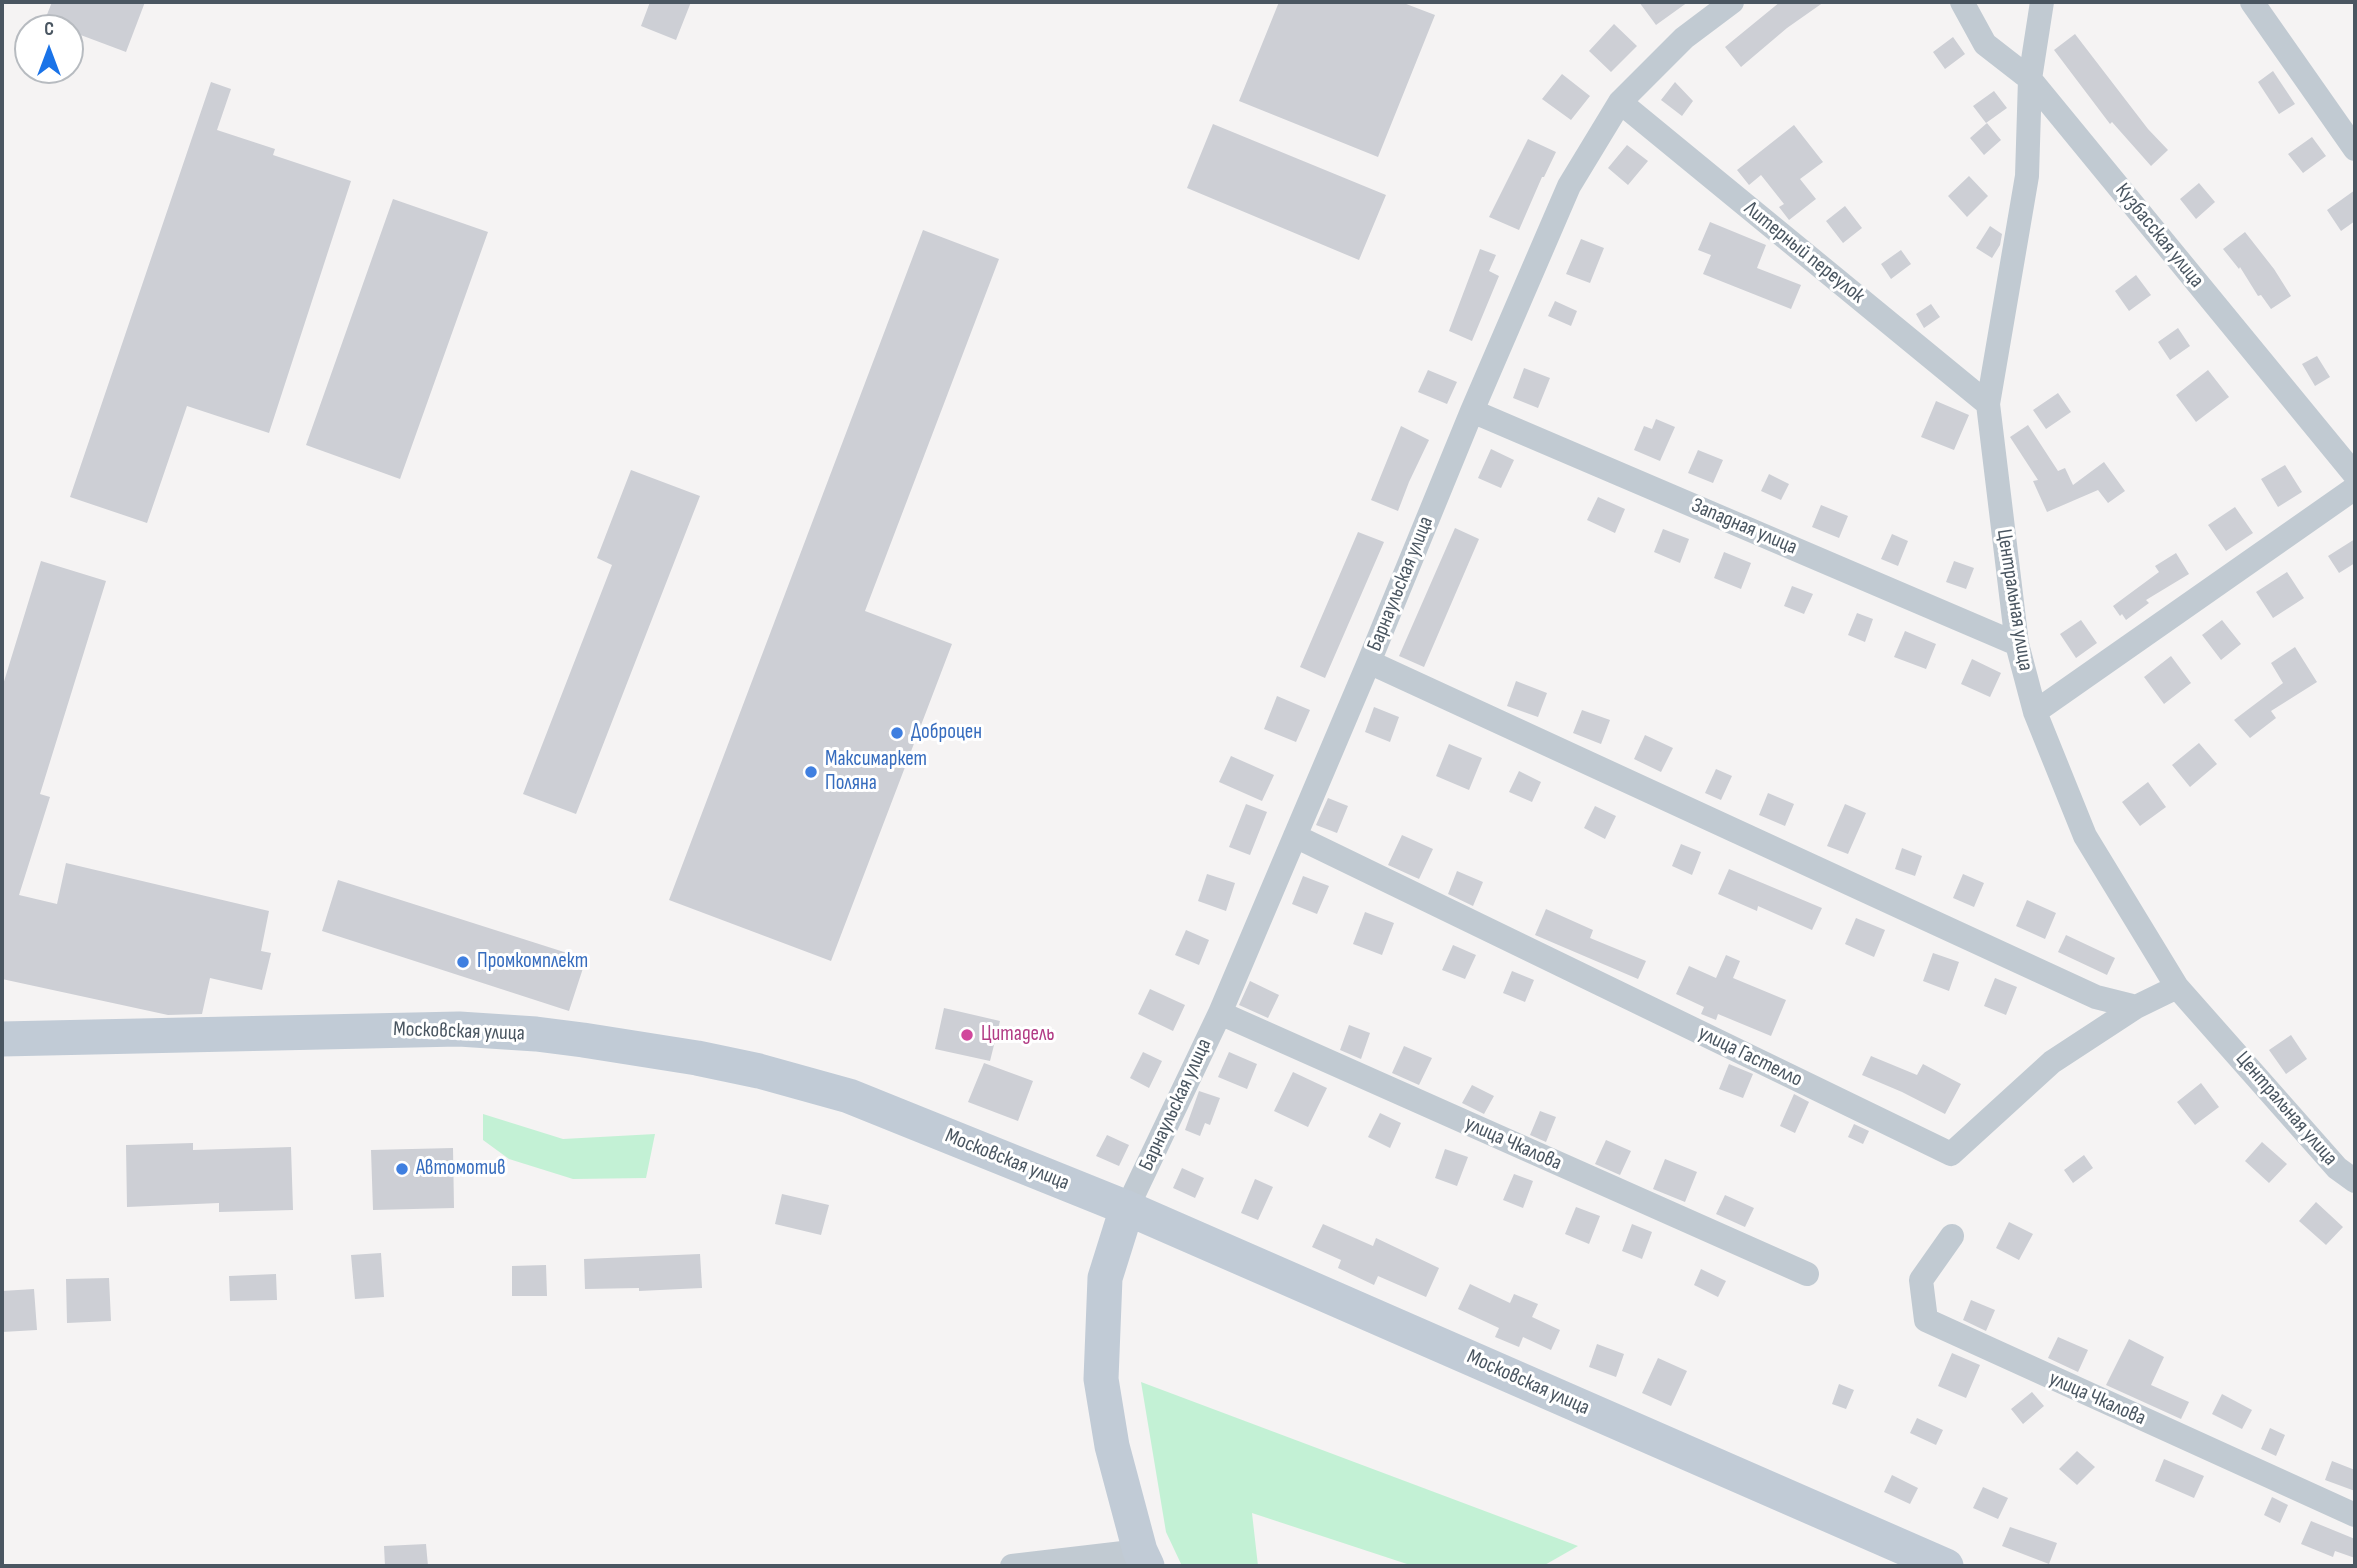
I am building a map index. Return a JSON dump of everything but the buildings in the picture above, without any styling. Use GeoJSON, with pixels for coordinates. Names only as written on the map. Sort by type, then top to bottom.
{"type":"FeatureCollection","features":[{"type":"Feature","properties":{"kind":"main road","name":"Московская улица"},"geometry":{"type":"LineString","coordinates":[[2,1039],[459,1029],[536,1034],[697,1058],[849,1096],[1127,1208],[1946,1566]]}},
{"type":"Feature","properties":{"kind":"main road"},"geometry":{"type":"LineString","coordinates":[[1127,1208],[1105,1278],[1101,1378],[1112,1446],[1144,1559]]}},
{"type":"Feature","properties":{"kind":"street","name":"Барнаульская улица"},"geometry":{"type":"LineString","coordinates":[[1127,1208],[1220,1013],[1569,186],[1620,102],[1684,38],[1732,2]]}},
{"type":"Feature","properties":{"kind":"street","name":"Кузбасская улица"},"geometry":{"type":"LineString","coordinates":[[1962,2],[1985,44],[2030,79],[2355,475]]}},
{"type":"Feature","properties":{"kind":"street","name":"Центральная улица"},"geometry":{"type":"LineString","coordinates":[[2042,2],[2030,79],[2027,176],[1988,404],[2017,644],[2035,712],[2085,836],[2177,987],[2337,1168],[2355,1181]]}},
{"type":"Feature","properties":{"kind":"street"},"geometry":{"type":"LineString","coordinates":[[2252,2],[2355,149]]}},
{"type":"Feature","properties":{"kind":"street","name":"Литерный переулок"},"geometry":{"type":"LineString","coordinates":[[1620,102],[1988,404]]}},
{"type":"Feature","properties":{"kind":"street","name":"Западная улица"},"geometry":{"type":"LineString","coordinates":[[1472,411],[2017,644]]}},
{"type":"Feature","properties":{"kind":"street"},"geometry":{"type":"LineString","coordinates":[[2035,712],[2355,488]]}},
{"type":"Feature","properties":{"kind":"street"},"geometry":{"type":"LineString","coordinates":[[1369,662],[2096,997],[2136,1007]]}},
{"type":"Feature","properties":{"kind":"street","name":"улица Гастелло"},"geometry":{"type":"LineString","coordinates":[[1295,836],[1951,1154],[2052,1062],[2136,1007],[2177,987]]}},
{"type":"Feature","properties":{"kind":"street","name":"улица Чкалова"},"geometry":{"type":"LineString","coordinates":[[1220,1013],[1807,1274]]}},
{"type":"Feature","properties":{"kind":"street","name":"улица Чкалова"},"geometry":{"type":"LineString","coordinates":[[1952,1236],[1921,1280],[1926,1320],[2355,1515]]}},
{"type":"Feature","properties":{"kind":"street"},"geometry":{"type":"LineString","coordinates":[[1012,1566],[1144,1559]]}},
{"type":"Feature","properties":{"kind":"green space"},"geometry":{"type":"Polygon","coordinates":[[[483,1114],[563,1139],[655,1134],[646,1178],[573,1179],[509,1159],[483,1140],[483,1114]]]}},
{"type":"Feature","properties":{"kind":"green space"},"geometry":{"type":"Polygon","coordinates":[[[1141,1382],[1578,1546],[1543,1566],[1413,1566],[1252,1513],[1258,1566],[1182,1566],[1166,1532],[1141,1382]]]}},
{"type":"Feature","properties":{"kind":"place","name":"Доброцен"},"geometry":{"type":"Point","coordinates":[897,733]}},
{"type":"Feature","properties":{"kind":"place","name":"Максимаркет Поляна"},"geometry":{"type":"Point","coordinates":[811,772]}},
{"type":"Feature","properties":{"kind":"place","name":"Промкомплект"},"geometry":{"type":"Point","coordinates":[463,962]}},
{"type":"Feature","properties":{"kind":"place","name":"Цитадель"},"geometry":{"type":"Point","coordinates":[967,1035]}},
{"type":"Feature","properties":{"kind":"place","name":"Автомотив"},"geometry":{"type":"Point","coordinates":[402,1169]}}]}
